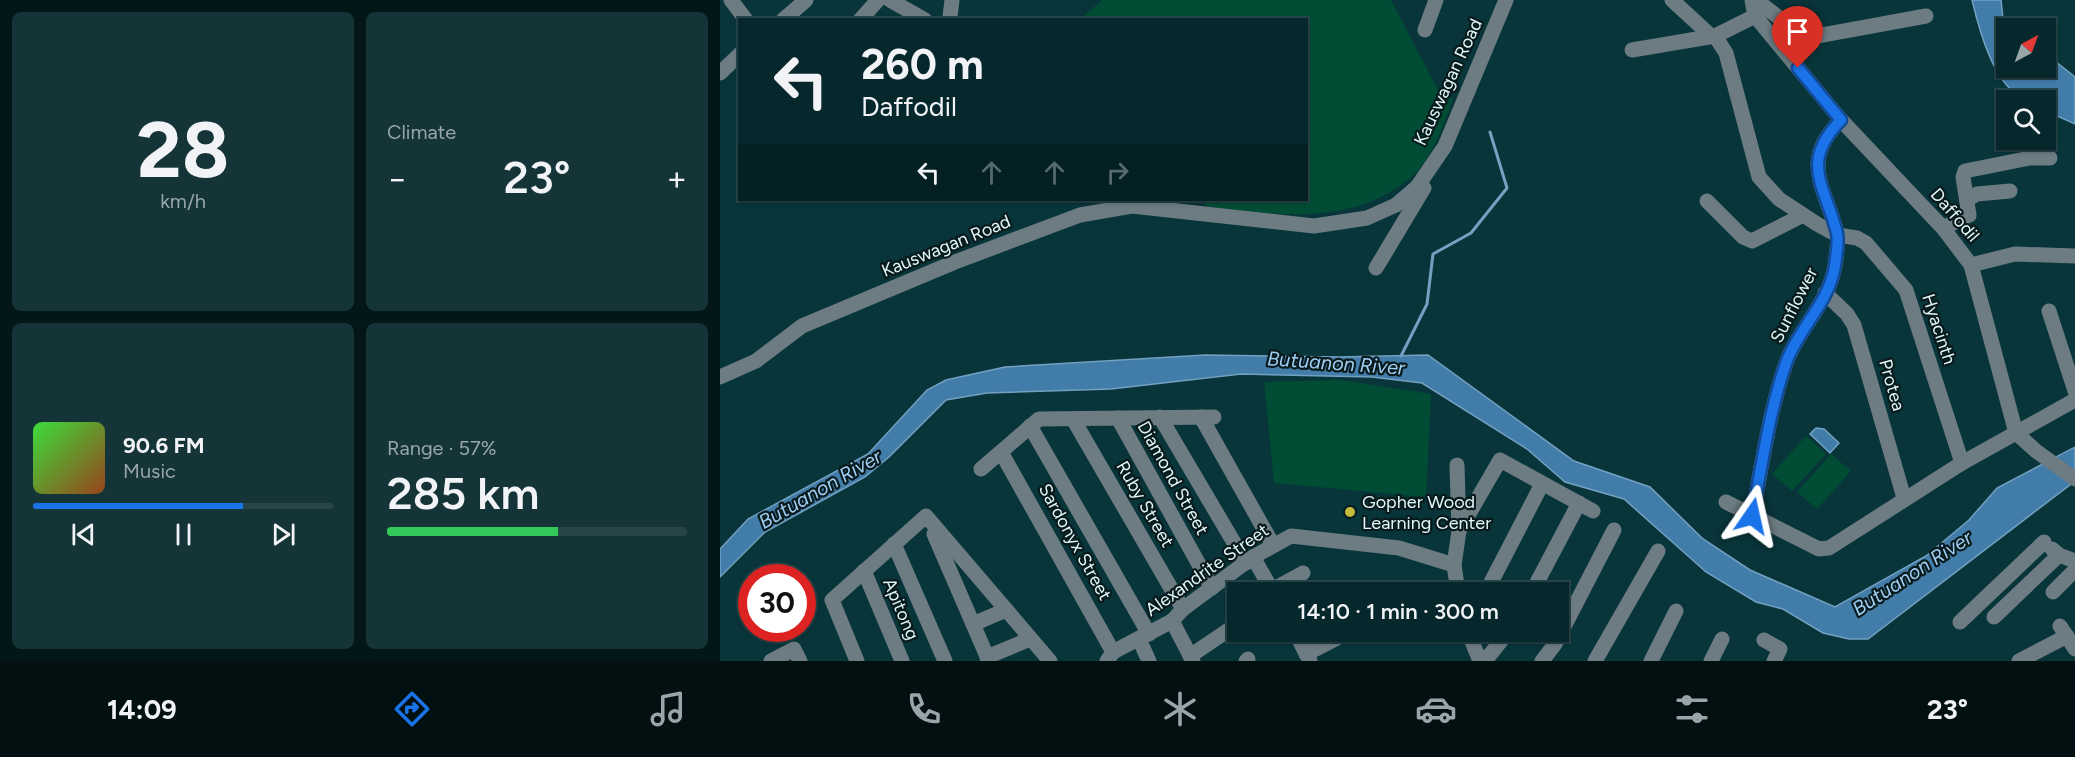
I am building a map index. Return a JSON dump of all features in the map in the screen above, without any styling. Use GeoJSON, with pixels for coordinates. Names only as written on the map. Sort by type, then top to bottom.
{"type":"FeatureCollection","features":[{"type":"Feature","properties":{"kind":"street"},"geometry":{"type":"LineString","coordinates":[[731,0],[744,18]]}},
{"type":"Feature","properties":{"kind":"street"},"geometry":{"type":"LineString","coordinates":[[785,18],[806,0]]}},
{"type":"Feature","properties":{"kind":"street"},"geometry":{"type":"LineString","coordinates":[[862,18],[878,0]]}},
{"type":"Feature","properties":{"kind":"street"},"geometry":{"type":"LineString","coordinates":[[890,0],[922,18]]}},
{"type":"Feature","properties":{"kind":"street"},"geometry":{"type":"LineString","coordinates":[[952,0],[952,18]]}},
{"type":"Feature","properties":{"kind":"street"},"geometry":{"type":"LineString","coordinates":[[1425,30],[1436,0]]}},
{"type":"Feature","properties":{"kind":"street","name":"Kauswagan Road"},"geometry":{"type":"LineString","coordinates":[[720,377],[756,362],[802,326],[1056,222],[1103,210],[1131,203],[1314,226],[1342,224],[1367,218],[1396,205],[1410,195],[1445,146],[1506,0]]}},
{"type":"Feature","properties":{"kind":"street","name":"Hyacinth"},"geometry":{"type":"LineString","coordinates":[[1672,0],[1713,36],[1726,53],[1759,177],[1779,199],[1803,215],[1838,235],[1857,238],[1866,243],[1906,290],[1962,464]]}},
{"type":"Feature","properties":{"kind":"street"},"geometry":{"type":"LineString","coordinates":[[1754,0],[1791,27],[1817,36],[1926,16]]}},
{"type":"Feature","properties":{"kind":"street","name":"Daffodil"},"geometry":{"type":"LineString","coordinates":[[1754,0],[1755,16],[1841,120],[1943,228],[1971,265],[2016,434]]}},
{"type":"Feature","properties":{"kind":"street"},"geometry":{"type":"LineString","coordinates":[[1632,50],[1713,36],[1755,16]]}},
{"type":"Feature","properties":{"kind":"street"},"geometry":{"type":"LineString","coordinates":[[720,72],[738,56]]}},
{"type":"Feature","properties":{"kind":"street","name":"Sunflower"},"geometry":{"type":"LineString","coordinates":[[1752,516],[1785,364],[1825,293],[1835,268],[1838,235],[1821,186],[1818,161],[1820,147],[1841,120]]}},
{"type":"Feature","properties":{"kind":"street"},"geometry":{"type":"LineString","coordinates":[[1943,228],[1969,215],[1963,177],[1965,171],[2030,158],[2050,158]]}},
{"type":"Feature","properties":{"kind":"street"},"geometry":{"type":"LineString","coordinates":[[1376,268],[1425,186],[1427,170]]}},
{"type":"Feature","properties":{"kind":"street"},"geometry":{"type":"LineString","coordinates":[[1968,199],[1977,194],[2010,191]]}},
{"type":"Feature","properties":{"kind":"street"},"geometry":{"type":"LineString","coordinates":[[1707,201],[1743,237],[1752,241],[1803,215]]}},
{"type":"Feature","properties":{"kind":"street"},"geometry":{"type":"LineString","coordinates":[[1971,265],[2015,254],[2075,255]]}},
{"type":"Feature","properties":{"kind":"street","name":"Protea"},"geometry":{"type":"LineString","coordinates":[[1825,293],[1847,314],[1854,326],[1904,498]]}},
{"type":"Feature","properties":{"kind":"street"},"geometry":{"type":"LineString","coordinates":[[2049,311],[2075,391]]}},
{"type":"Feature","properties":{"kind":"street"},"geometry":{"type":"LineString","coordinates":[[1726,502],[1819,549],[1829,548],[1904,498],[2075,400]]}},
{"type":"Feature","properties":{"kind":"street"},"geometry":{"type":"LineString","coordinates":[[1160,417],[1250,560],[1266,582]]}},
{"type":"Feature","properties":{"kind":"street"},"geometry":{"type":"LineString","coordinates":[[981,469],[1040,419],[1208,417],[1273,545]]}},
{"type":"Feature","properties":{"kind":"street","name":"Diamond Street"},"geometry":{"type":"LineString","coordinates":[[1118,418],[1212,588]]}},
{"type":"Feature","properties":{"kind":"street","name":"Ruby Street"},"geometry":{"type":"LineString","coordinates":[[1073,419],[1183,609]]}},
{"type":"Feature","properties":{"kind":"street"},"geometry":{"type":"LineString","coordinates":[[1030,426],[1144,637],[1149,661]]}},
{"type":"Feature","properties":{"kind":"street"},"geometry":{"type":"LineString","coordinates":[[2016,434],[2075,479]]}},
{"type":"Feature","properties":{"kind":"street","name":"Sardonyx Street"},"geometry":{"type":"LineString","coordinates":[[1001,452],[1110,657]]}},
{"type":"Feature","properties":{"kind":"street"},"geometry":{"type":"LineString","coordinates":[[1459,531],[1500,460],[1593,511]]}},
{"type":"Feature","properties":{"kind":"street"},"geometry":{"type":"LineString","coordinates":[[1457,465],[1459,531],[1454,565],[1457,582]]}},
{"type":"Feature","properties":{"kind":"street"},"geometry":{"type":"LineString","coordinates":[[1491,582],[1542,484]]}},
{"type":"Feature","properties":{"kind":"street"},"geometry":{"type":"LineString","coordinates":[[1537,582],[1579,503]]}},
{"type":"Feature","properties":{"kind":"street"},"geometry":{"type":"LineString","coordinates":[[858,661],[832,600],[926,516],[1050,661]]}},
{"type":"Feature","properties":{"kind":"street"},"geometry":{"type":"LineString","coordinates":[[928,520],[988,659],[1030,639]]}},
{"type":"Feature","properties":{"kind":"street"},"geometry":{"type":"LineString","coordinates":[[1542,661],[1555,644],[1614,530]]}},
{"type":"Feature","properties":{"kind":"street","name":"Alexandrite Street"},"geometry":{"type":"LineString","coordinates":[[1110,657],[1172,621],[1183,609],[1250,560],[1291,536],[1399,548],[1454,565]]}},
{"type":"Feature","properties":{"kind":"street"},"geometry":{"type":"LineString","coordinates":[[1960,622],[2041,539],[2059,555],[2075,561]]}},
{"type":"Feature","properties":{"kind":"street"},"geometry":{"type":"LineString","coordinates":[[894,544],[945,661]]}},
{"type":"Feature","properties":{"kind":"street"},"geometry":{"type":"LineString","coordinates":[[1595,661],[1658,551]]}},
{"type":"Feature","properties":{"kind":"street"},"geometry":{"type":"LineString","coordinates":[[1994,617],[2059,555]]}},
{"type":"Feature","properties":{"kind":"street"},"geometry":{"type":"LineString","coordinates":[[2053,592],[2075,570]]}},
{"type":"Feature","properties":{"kind":"street","name":"Apitong"},"geometry":{"type":"LineString","coordinates":[[864,571],[902,661]]}},
{"type":"Feature","properties":{"kind":"street"},"geometry":{"type":"LineString","coordinates":[[1288,582],[1303,573]]}},
{"type":"Feature","properties":{"kind":"street"},"geometry":{"type":"LineString","coordinates":[[973,624],[1006,610]]}},
{"type":"Feature","properties":{"kind":"street"},"geometry":{"type":"LineString","coordinates":[[1651,661],[1676,611]]}},
{"type":"Feature","properties":{"kind":"street"},"geometry":{"type":"LineString","coordinates":[[1172,621],[1191,659],[1227,632]]}},
{"type":"Feature","properties":{"kind":"street"},"geometry":{"type":"LineString","coordinates":[[2019,661],[2067,637]]}},
{"type":"Feature","properties":{"kind":"street"},"geometry":{"type":"LineString","coordinates":[[1711,661],[1722,639]]}},
{"type":"Feature","properties":{"kind":"street"},"geometry":{"type":"LineString","coordinates":[[1764,640],[1780,649],[1774,661]]}},
{"type":"Feature","properties":{"kind":"street"},"geometry":{"type":"LineString","coordinates":[[1300,642],[1308,658],[1331,642]]}},
{"type":"Feature","properties":{"kind":"street"},"geometry":{"type":"LineString","coordinates":[[1472,642],[1480,661]]}},
{"type":"Feature","properties":{"kind":"street"},"geometry":{"type":"LineString","coordinates":[[1485,661],[1500,642]]}},
{"type":"Feature","properties":{"kind":"street"},"geometry":{"type":"LineString","coordinates":[[771,661],[794,650],[800,661]]}},
{"type":"Feature","properties":{"kind":"green space"},"geometry":{"type":"Polygon","coordinates":[[[1102,0],[1391,0],[1437,88],[1453,99],[1436,142],[1417,172],[1386,194],[1362,205],[1312,214],[1285,214],[1206,206],[1203,201],[1308,201],[1308,18],[1084,18],[1102,0]]]}},
{"type":"Feature","properties":{"kind":"green space"},"geometry":{"type":"Polygon","coordinates":[[[1341,380],[1431,394],[1426,497],[1274,483],[1264,382],[1341,380]]]}},
{"type":"Feature","properties":{"kind":"green space"},"geometry":{"type":"Polygon","coordinates":[[[1806,436],[1826,454],[1792,491],[1772,474],[1806,436]]]}},
{"type":"Feature","properties":{"kind":"green space"},"geometry":{"type":"Polygon","coordinates":[[[1831,454],[1851,471],[1817,509],[1797,492],[1831,454]]]}},
{"type":"Feature","properties":{"kind":"water"},"geometry":{"type":"Polygon","coordinates":[[[1972,0],[2001,0],[2003,18],[1996,18],[1996,69],[1990,57],[1972,0]]]}},
{"type":"Feature","properties":{"kind":"water"},"geometry":{"type":"Polygon","coordinates":[[[2056,62],[2075,77],[2075,124],[2056,115],[2056,90],[2011,90],[2001,78],[2056,78],[2056,62]]]}},
{"type":"Feature","properties":{"kind":"water","name":"Butuanon River"},"geometry":{"type":"Polygon","coordinates":[[[1205,355],[1340,357],[1428,355],[1574,461],[1650,487],[1703,539],[1750,570],[1835,607],[1926,556],[1969,520],[1997,488],[2075,447],[2075,481],[1868,639],[1849,639],[1823,633],[1783,609],[1756,602],[1706,572],[1624,499],[1565,482],[1527,449],[1422,383],[1372,377],[1241,374],[1111,389],[987,393],[946,400],[889,457],[865,477],[765,532],[720,577],[720,549],[748,519],[868,454],[927,390],[946,380],[1005,367],[1205,355]]]}},
{"type":"Feature","properties":{"kind":"water"},"geometry":{"type":"Polygon","coordinates":[[[1816,428],[1824,429],[1839,443],[1830,453],[1810,434],[1816,428]]]}},
{"type":"Feature","properties":{"kind":"waterway","name":"Butuanon River"},"geometry":{"type":"LineString","coordinates":[[1401,356],[1427,304],[1433,254],[1471,233],[1507,188],[1490,132]]}},
{"type":"Feature","properties":{"kind":"place","name":"Gopher Wood Learning Center"},"geometry":{"type":"Point","coordinates":[1350,512]}},
{"type":"Feature","properties":{"kind":"route"},"geometry":{"type":"LineString","coordinates":[[1752,516],[1785,364],[1825,293],[1835,268],[1838,235],[1821,186],[1818,161],[1820,147],[1827,134],[1841,120],[1798,68]]}}]}
